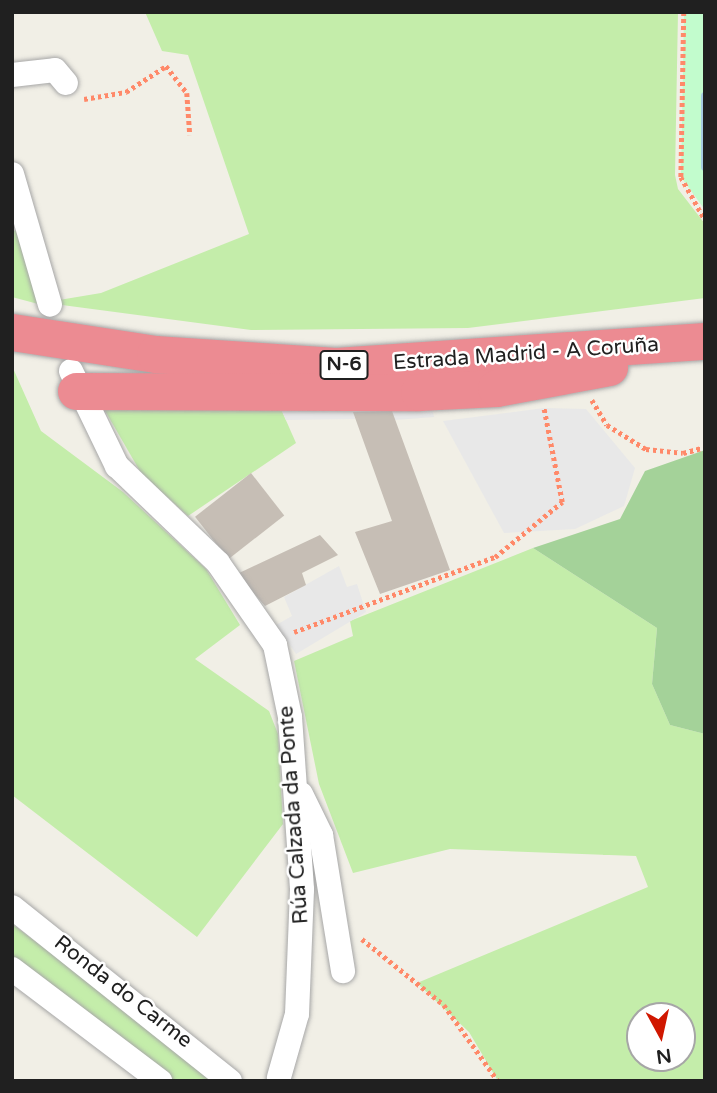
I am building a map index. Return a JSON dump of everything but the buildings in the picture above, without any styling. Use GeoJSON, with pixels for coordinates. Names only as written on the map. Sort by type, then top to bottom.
{"type":"FeatureCollection","features":[{"type":"Feature","properties":{"kind":"highway","name":"Estrada Madrid - A Coruña"},"geometry":{"type":"LineString","coordinates":[[12,332],[155,354],[336,366],[691,343]]}},
{"type":"Feature","properties":{"kind":"highway"},"geometry":{"type":"LineString","coordinates":[[74,381],[281,392],[419,392],[546,380],[590,372],[691,343]]}},
{"type":"Feature","properties":{"kind":"street"},"geometry":{"type":"LineString","coordinates":[[12,75],[55,70],[66,83]]}},
{"type":"Feature","properties":{"kind":"street"},"geometry":{"type":"LineString","coordinates":[[12,174],[50,305]]}},
{"type":"Feature","properties":{"kind":"street","name":"Rúa Calzada da Ponte"},"geometry":{"type":"LineString","coordinates":[[74,381],[117,466],[218,563],[275,645],[296,784],[302,956],[297,1014],[279,1077]]}},
{"type":"Feature","properties":{"kind":"street"},"geometry":{"type":"LineString","coordinates":[[296,784],[321,835],[343,971]]}},
{"type":"Feature","properties":{"kind":"street","name":"Ronda do Carme"},"geometry":{"type":"LineString","coordinates":[[12,907],[230,1081]]}},
{"type":"Feature","properties":{"kind":"street"},"geometry":{"type":"LineString","coordinates":[[12,969],[160,1081]]}},
{"type":"Feature","properties":{"kind":"path"},"geometry":{"type":"LineString","coordinates":[[684,12],[681,177],[705,220]]}},
{"type":"Feature","properties":{"kind":"path"},"geometry":{"type":"LineString","coordinates":[[66,83],[93,103],[126,92],[166,66],[187,93],[190,135]]}},
{"type":"Feature","properties":{"kind":"path"},"geometry":{"type":"LineString","coordinates":[[590,372],[592,400],[625,439],[663,453],[705,447]]}},
{"type":"Feature","properties":{"kind":"path"},"geometry":{"type":"LineString","coordinates":[[275,645],[307,623],[495,557],[562,502],[548,454],[546,380]]}},
{"type":"Feature","properties":{"kind":"path"},"geometry":{"type":"LineString","coordinates":[[336,918],[444,1005],[498,1081]]}},
{"type":"Feature","properties":{"kind":"green space"},"geometry":{"type":"Polygon","coordinates":[[[145,12],[678,12],[675,175],[678,189],[705,224],[705,298],[468,328],[251,330],[62,305],[59,300],[101,293],[249,234],[188,55],[162,51],[145,12]]]}},
{"type":"Feature","properties":{"kind":"green space"},"geometry":{"type":"Polygon","coordinates":[[[684,12],[705,12],[705,210],[681,177],[684,12]]]}},
{"type":"Feature","properties":{"kind":"green space"},"geometry":{"type":"Polygon","coordinates":[[[21,230],[42,305],[12,297],[12,231],[21,230]]]}},
{"type":"Feature","properties":{"kind":"green space"},"geometry":{"type":"Polygon","coordinates":[[[12,366],[41,431],[123,492],[206,569],[240,625],[195,659],[269,711],[278,734],[283,824],[197,937],[12,795],[12,366]]]}},
{"type":"Feature","properties":{"kind":"green space"},"geometry":{"type":"Polygon","coordinates":[[[277,400],[296,443],[188,516],[141,473],[104,409],[277,400]]]}},
{"type":"Feature","properties":{"kind":"green space"},"geometry":{"type":"Polygon","coordinates":[[[705,450],[705,734],[670,725],[652,684],[657,628],[533,548],[620,519],[645,471],[705,450]]]}},
{"type":"Feature","properties":{"kind":"green space"},"geometry":{"type":"Polygon","coordinates":[[[533,548],[657,628],[652,684],[670,725],[705,734],[705,1081],[498,1081],[469,1032],[417,983],[648,887],[636,856],[450,849],[353,873],[319,784],[294,661],[353,636],[350,621],[533,548]]]}},
{"type":"Feature","properties":{"kind":"green space"},"geometry":{"type":"Polygon","coordinates":[[[12,924],[160,1033],[212,1081],[172,1081],[12,959],[12,924]]]}},
{"type":"Feature","properties":{"kind":"shaded area"},"geometry":{"type":"Polygon","coordinates":[[[428,391],[434,417],[395,420],[354,412],[355,419],[286,420],[277,400],[428,391]]]}},
{"type":"Feature","properties":{"kind":"shaded area"},"geometry":{"type":"Polygon","coordinates":[[[544,408],[586,409],[635,468],[624,506],[575,529],[504,533],[443,421],[544,408]]]}},
{"type":"Feature","properties":{"kind":"shaded area"},"geometry":{"type":"Polygon","coordinates":[[[339,566],[347,587],[357,584],[366,612],[296,654],[276,625],[292,616],[284,597],[339,566]]]}},
{"type":"Feature","properties":{"kind":"waterway"},"geometry":{"type":"LineString","coordinates":[[705,96],[705,167]]}}]}
